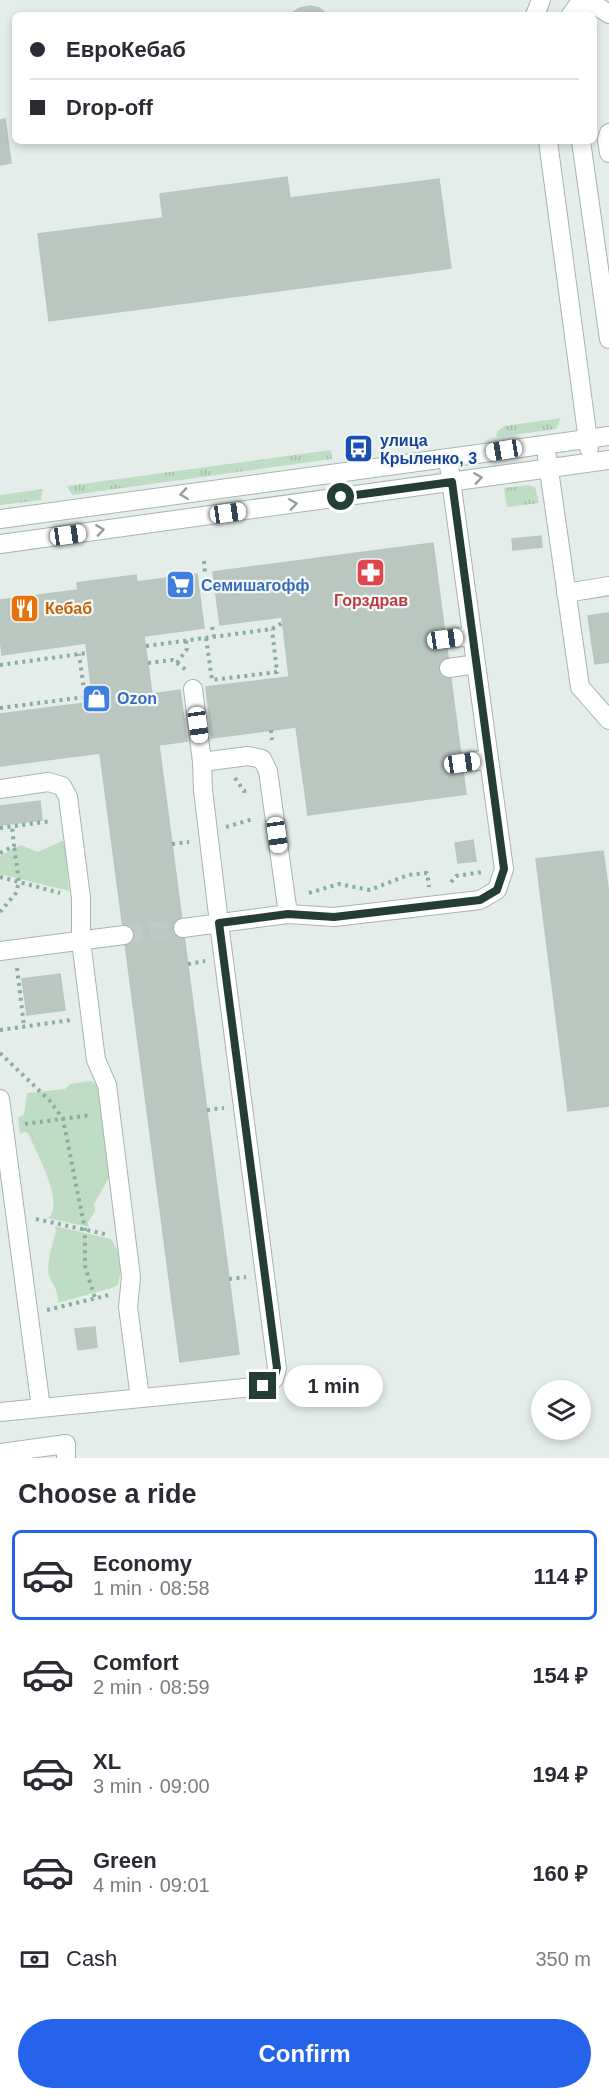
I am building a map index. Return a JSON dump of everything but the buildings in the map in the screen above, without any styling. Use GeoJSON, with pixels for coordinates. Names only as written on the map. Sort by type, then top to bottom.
{"type":"FeatureCollection","features":[{"type":"Feature","properties":{"kind":"street"},"geometry":{"type":"LineString","coordinates":[[573,12],[578,5],[592,3],[609,14]]}},
{"type":"Feature","properties":{"kind":"street"},"geometry":{"type":"LineString","coordinates":[[609,133],[607,141],[609,153]]}},
{"type":"Feature","properties":{"kind":"street"},"geometry":{"type":"LineString","coordinates":[[0,544],[600,461],[588,438],[548,144]]}},
{"type":"Feature","properties":{"kind":"street"},"geometry":{"type":"LineString","coordinates":[[581,144],[609,339]]}},
{"type":"Feature","properties":{"kind":"street"},"geometry":{"type":"LineString","coordinates":[[0,519],[609,436]]}},
{"type":"Feature","properties":{"kind":"street"},"geometry":{"type":"LineString","coordinates":[[545,444],[580,687],[609,720]]}},
{"type":"Feature","properties":{"kind":"street"},"geometry":{"type":"LineString","coordinates":[[183,928],[219,923],[287,907],[334,917],[480,900],[497,890],[504,869],[448,458]]}},
{"type":"Feature","properties":{"kind":"street"},"geometry":{"type":"LineString","coordinates":[[566,593],[609,586]]}},
{"type":"Feature","properties":{"kind":"street"},"geometry":{"type":"LineString","coordinates":[[445,639],[472,636]]}},
{"type":"Feature","properties":{"kind":"street"},"geometry":{"type":"LineString","coordinates":[[449,668],[476,664]]}},
{"type":"Feature","properties":{"kind":"street"},"geometry":{"type":"LineString","coordinates":[[0,1412],[263,1386],[274,1379],[277,1368],[219,923],[193,689]]}},
{"type":"Feature","properties":{"kind":"street"},"geometry":{"type":"LineString","coordinates":[[202,762],[248,756],[262,759],[268,771],[271,788],[287,907]]}},
{"type":"Feature","properties":{"kind":"street"},"geometry":{"type":"LineString","coordinates":[[462,763],[489,759]]}},
{"type":"Feature","properties":{"kind":"street"},"geometry":{"type":"LineString","coordinates":[[0,789],[48,782],[62,786],[68,797],[81,898],[81,941],[96,1060],[107,1085],[131,1277],[128,1307],[140,1398]]}},
{"type":"Feature","properties":{"kind":"street"},"geometry":{"type":"LineString","coordinates":[[7,950],[124,935]]}},
{"type":"Feature","properties":{"kind":"street"},"geometry":{"type":"LineString","coordinates":[[0,1099],[41,1408]]}},
{"type":"Feature","properties":{"kind":"street"},"geometry":{"type":"LineString","coordinates":[[0,1454],[66,1444],[66,1458]]}},
{"type":"Feature","properties":{"kind":"path"},"geometry":{"type":"LineString","coordinates":[[204,561],[205,573]]}},
{"type":"Feature","properties":{"kind":"path"},"geometry":{"type":"LineString","coordinates":[[146,646],[272,629],[282,623]]}},
{"type":"Feature","properties":{"kind":"path"},"geometry":{"type":"LineString","coordinates":[[213,627],[214,636]]}},
{"type":"Feature","properties":{"kind":"path"},"geometry":{"type":"LineString","coordinates":[[206,638],[212,680],[277,672],[272,629]]}},
{"type":"Feature","properties":{"kind":"path"},"geometry":{"type":"LineString","coordinates":[[177,663],[187,649],[186,640]]}},
{"type":"Feature","properties":{"kind":"path"},"geometry":{"type":"LineString","coordinates":[[0,665],[87,653]]}},
{"type":"Feature","properties":{"kind":"path"},"geometry":{"type":"LineString","coordinates":[[0,708],[85,697],[80,654]]}},
{"type":"Feature","properties":{"kind":"path"},"geometry":{"type":"LineString","coordinates":[[148,663],[172,660],[191,673],[193,689]]}},
{"type":"Feature","properties":{"kind":"path"},"geometry":{"type":"LineString","coordinates":[[224,759],[244,791],[271,788]]}},
{"type":"Feature","properties":{"kind":"path"},"geometry":{"type":"LineString","coordinates":[[208,831],[274,814]]}},
{"type":"Feature","properties":{"kind":"path"},"geometry":{"type":"LineString","coordinates":[[0,828],[71,818]]}},
{"type":"Feature","properties":{"kind":"path"},"geometry":{"type":"LineString","coordinates":[[0,912],[16,893],[19,882],[12,826]]}},
{"type":"Feature","properties":{"kind":"path"},"geometry":{"type":"LineString","coordinates":[[0,853],[14,846]]}},
{"type":"Feature","properties":{"kind":"path"},"geometry":{"type":"LineString","coordinates":[[449,888],[456,876],[504,869]]}},
{"type":"Feature","properties":{"kind":"path"},"geometry":{"type":"LineString","coordinates":[[287,907],[339,884],[370,890],[408,875],[427,873],[431,906]]}},
{"type":"Feature","properties":{"kind":"path"},"geometry":{"type":"LineString","coordinates":[[0,877],[81,898]]}},
{"type":"Feature","properties":{"kind":"path"},"geometry":{"type":"LineString","coordinates":[[7,950],[24,1026]]}},
{"type":"Feature","properties":{"kind":"path"},"geometry":{"type":"LineString","coordinates":[[0,1030],[91,1018]]}},
{"type":"Feature","properties":{"kind":"path"},"geometry":{"type":"LineString","coordinates":[[0,1053],[50,1101],[63,1119],[85,1230],[85,1266],[95,1298]]}},
{"type":"Feature","properties":{"kind":"path"},"geometry":{"type":"LineString","coordinates":[[4,1126],[110,1112]]}},
{"type":"Feature","properties":{"kind":"path"},"geometry":{"type":"LineString","coordinates":[[15,1214],[126,1239]]}},
{"type":"Feature","properties":{"kind":"path"},"geometry":{"type":"LineString","coordinates":[[28,1314],[130,1290]]}},
{"type":"Feature","properties":{"kind":"green space"},"geometry":{"type":"Polygon","coordinates":[[[561,418],[556,429],[496,437],[497,432],[504,426],[561,418]]]}},
{"type":"Feature","properties":{"kind":"green space"},"geometry":{"type":"Polygon","coordinates":[[[331,450],[332,459],[72,495],[67,486],[331,450]]]}},
{"type":"Feature","properties":{"kind":"green space"},"geometry":{"type":"Polygon","coordinates":[[[528,485],[535,487],[539,503],[507,507],[504,488],[528,485]]]}},
{"type":"Feature","properties":{"kind":"green space"},"geometry":{"type":"Polygon","coordinates":[[[43,489],[41,500],[0,505],[0,495],[43,489]]]}},
{"type":"Feature","properties":{"kind":"green space"},"geometry":{"type":"Polygon","coordinates":[[[62,841],[65,843],[69,891],[0,874],[0,856],[21,845],[38,852],[62,841]]]}},
{"type":"Feature","properties":{"kind":"green space"},"geometry":{"type":"Polygon","coordinates":[[[91,1081],[97,1085],[100,1092],[111,1174],[94,1204],[95,1211],[88,1222],[89,1227],[48,1218],[53,1211],[51,1189],[28,1133],[20,1134],[18,1117],[24,1115],[27,1093],[65,1089],[70,1084],[91,1081]]]}},
{"type":"Feature","properties":{"kind":"green space"},"geometry":{"type":"Polygon","coordinates":[[[55,1226],[111,1239],[120,1261],[118,1285],[57,1303],[57,1292],[48,1270],[55,1226]]]}},
{"type":"Feature","properties":{"kind":"tunnel"},"geometry":{"type":"LineString","coordinates":[[124,935],[183,928]]}},
{"type":"Feature","properties":{"kind":"place","name":"улица Крыленко, 3"},"geometry":{"type":"Point","coordinates":[359,449]}},
{"type":"Feature","properties":{"kind":"place","name":"Горздрав"},"geometry":{"type":"Point","coordinates":[371,572]}},
{"type":"Feature","properties":{"kind":"place","name":"Семишагофф"},"geometry":{"type":"Point","coordinates":[180,585]}},
{"type":"Feature","properties":{"kind":"place","name":"Кебаб"},"geometry":{"type":"Point","coordinates":[24,608]}},
{"type":"Feature","properties":{"kind":"place","name":"Ozon"},"geometry":{"type":"Point","coordinates":[96,698]}},
{"type":"Feature","properties":{"kind":"route"},"geometry":{"type":"LineString","coordinates":[[263,1386],[274,1379],[277,1368],[219,923],[288,914],[334,917],[480,900],[497,890],[504,869],[452,482],[341,497]]}}]}
